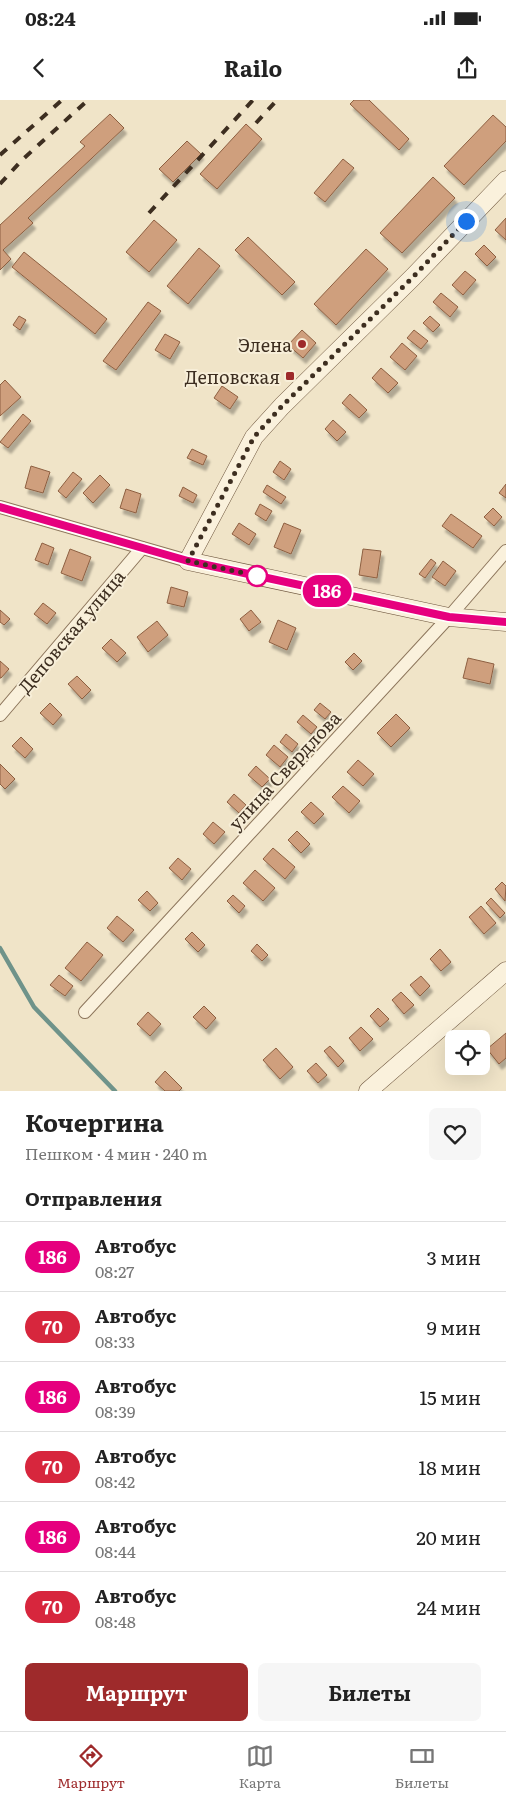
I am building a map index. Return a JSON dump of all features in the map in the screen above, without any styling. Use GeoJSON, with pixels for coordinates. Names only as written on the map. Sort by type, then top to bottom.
{"type":"FeatureCollection","features":[{"type":"Feature","properties":{"kind":"street"},"geometry":{"type":"LineString","coordinates":[[188,561],[254,437],[282,406],[414,276],[506,180]]}},
{"type":"Feature","properties":{"kind":"street"},"geometry":{"type":"LineString","coordinates":[[0,507],[188,561],[449,617],[506,622]]}},
{"type":"Feature","properties":{"kind":"street","name":"Деповская улица"},"geometry":{"type":"LineString","coordinates":[[0,715],[142,548]]}},
{"type":"Feature","properties":{"kind":"street","name":"улица Свердлова"},"geometry":{"type":"LineString","coordinates":[[85,1012],[449,617],[506,551]]}},
{"type":"Feature","properties":{"kind":"street"},"geometry":{"type":"LineString","coordinates":[[368,1091],[506,971]]}},
{"type":"Feature","properties":{"kind":"building"},"geometry":{"type":"Polygon","coordinates":[[[354,100],[369,100],[409,139],[399,150],[350,104],[354,100]]]}},
{"type":"Feature","properties":{"kind":"building"},"geometry":{"type":"Polygon","coordinates":[[[110,114],[124,128],[28,218],[33,223],[3,250],[11,259],[0,270],[0,225],[85,146],[80,142],[110,114]]]}},
{"type":"Feature","properties":{"kind":"building"},"geometry":{"type":"Polygon","coordinates":[[[493,115],[506,127],[506,141],[464,185],[444,166],[493,115]]]}},
{"type":"Feature","properties":{"kind":"building"},"geometry":{"type":"Polygon","coordinates":[[[246,124],[262,139],[217,189],[200,174],[246,124]]]}},
{"type":"Feature","properties":{"kind":"building"},"geometry":{"type":"Polygon","coordinates":[[[187,141],[201,154],[173,182],[159,169],[187,141]]]}},
{"type":"Feature","properties":{"kind":"building"},"geometry":{"type":"Polygon","coordinates":[[[343,159],[354,168],[325,202],[314,193],[343,159]]]}},
{"type":"Feature","properties":{"kind":"building"},"geometry":{"type":"Polygon","coordinates":[[[433,177],[455,198],[402,253],[380,233],[433,177]]]}},
{"type":"Feature","properties":{"kind":"building"},"geometry":{"type":"Polygon","coordinates":[[[506,218],[506,240],[495,230],[506,218]]]}},
{"type":"Feature","properties":{"kind":"building"},"geometry":{"type":"Polygon","coordinates":[[[154,220],[177,240],[149,272],[126,252],[154,220]]]}},
{"type":"Feature","properties":{"kind":"building"},"geometry":{"type":"Polygon","coordinates":[[[248,237],[295,282],[282,295],[235,250],[248,237]]]}},
{"type":"Feature","properties":{"kind":"building"},"geometry":{"type":"Polygon","coordinates":[[[484,245],[496,257],[487,266],[475,254],[484,245]]]}},
{"type":"Feature","properties":{"kind":"building"},"geometry":{"type":"Polygon","coordinates":[[[199,248],[220,266],[188,304],[167,286],[199,248]]]}},
{"type":"Feature","properties":{"kind":"building"},"geometry":{"type":"Polygon","coordinates":[[[366,249],[388,269],[336,325],[314,304],[366,249]]]}},
{"type":"Feature","properties":{"kind":"building"},"geometry":{"type":"Polygon","coordinates":[[[24,252],[107,319],[95,334],[12,267],[24,252]]]}},
{"type":"Feature","properties":{"kind":"building"},"geometry":{"type":"Polygon","coordinates":[[[465,271],[476,280],[463,295],[452,285],[465,271]]]}},
{"type":"Feature","properties":{"kind":"building"},"geometry":{"type":"Polygon","coordinates":[[[441,293],[458,307],[450,317],[433,302],[441,293]]]}},
{"type":"Feature","properties":{"kind":"building"},"geometry":{"type":"Polygon","coordinates":[[[148,302],[161,311],[116,370],[103,361],[148,302]]]}},
{"type":"Feature","properties":{"kind":"building"},"geometry":{"type":"Polygon","coordinates":[[[19,316],[26,320],[20,330],[13,325],[19,316]]]}},
{"type":"Feature","properties":{"kind":"building"},"geometry":{"type":"Polygon","coordinates":[[[430,316],[440,325],[433,332],[423,323],[430,316]]]}},
{"type":"Feature","properties":{"kind":"building","name":"Элена"},"geometry":{"type":"Polygon","coordinates":[[[302,330],[316,343],[303,358],[288,345],[302,330]]]}},
{"type":"Feature","properties":{"kind":"building"},"geometry":{"type":"Polygon","coordinates":[[[414,330],[428,341],[421,349],[407,338],[414,330]]]}},
{"type":"Feature","properties":{"kind":"building"},"geometry":{"type":"Polygon","coordinates":[[[165,334],[180,342],[170,359],[155,350],[165,334]]]}},
{"type":"Feature","properties":{"kind":"building"},"geometry":{"type":"Polygon","coordinates":[[[402,343],[417,356],[405,370],[390,357],[402,343]]]}},
{"type":"Feature","properties":{"kind":"building"},"geometry":{"type":"Polygon","coordinates":[[[381,368],[398,383],[388,393],[372,378],[381,368]]]}},
{"type":"Feature","properties":{"kind":"building"},"geometry":{"type":"Polygon","coordinates":[[[5,380],[21,397],[0,416],[0,385],[5,380]]]}},
{"type":"Feature","properties":{"kind":"building"},"geometry":{"type":"Polygon","coordinates":[[[222,386],[238,397],[230,409],[214,398],[222,386]]]}},
{"type":"Feature","properties":{"kind":"building"},"geometry":{"type":"Polygon","coordinates":[[[350,394],[367,410],[359,418],[342,403],[350,394]]]}},
{"type":"Feature","properties":{"kind":"building"},"geometry":{"type":"Polygon","coordinates":[[[23,414],[31,421],[8,448],[0,442],[23,414]]]}},
{"type":"Feature","properties":{"kind":"building"},"geometry":{"type":"Polygon","coordinates":[[[333,420],[346,432],[337,441],[325,429],[333,420]]]}},
{"type":"Feature","properties":{"kind":"building"},"geometry":{"type":"Polygon","coordinates":[[[192,449],[207,456],[203,465],[187,458],[192,449]]]}},
{"type":"Feature","properties":{"kind":"building"},"geometry":{"type":"Polygon","coordinates":[[[280,461],[291,469],[284,480],[273,472],[280,461]]]}},
{"type":"Feature","properties":{"kind":"building"},"geometry":{"type":"Polygon","coordinates":[[[31,466],[50,472],[43,493],[25,488],[31,466]]]}},
{"type":"Feature","properties":{"kind":"building"},"geometry":{"type":"Polygon","coordinates":[[[73,472],[82,479],[66,498],[58,491],[73,472]]]}},
{"type":"Feature","properties":{"kind":"building"},"geometry":{"type":"Polygon","coordinates":[[[100,475],[110,485],[93,503],[83,493],[100,475]]]}},
{"type":"Feature","properties":{"kind":"building"},"geometry":{"type":"Polygon","coordinates":[[[506,484],[506,498],[499,493],[506,484]]]}},
{"type":"Feature","properties":{"kind":"building"},"geometry":{"type":"Polygon","coordinates":[[[267,485],[286,497],[281,504],[263,492],[267,485]]]}},
{"type":"Feature","properties":{"kind":"building"},"geometry":{"type":"Polygon","coordinates":[[[183,487],[197,495],[193,503],[179,496],[183,487]]]}},
{"type":"Feature","properties":{"kind":"building"},"geometry":{"type":"Polygon","coordinates":[[[126,489],[141,494],[136,513],[120,508],[126,489]]]}},
{"type":"Feature","properties":{"kind":"building"},"geometry":{"type":"Polygon","coordinates":[[[260,504],[272,511],[266,521],[255,514],[260,504]]]}},
{"type":"Feature","properties":{"kind":"building"},"geometry":{"type":"Polygon","coordinates":[[[493,508],[502,517],[494,526],[484,517],[493,508]]]}},
{"type":"Feature","properties":{"kind":"building"},"geometry":{"type":"Polygon","coordinates":[[[451,514],[482,536],[473,548],[442,526],[451,514]]]}},
{"type":"Feature","properties":{"kind":"building"},"geometry":{"type":"Polygon","coordinates":[[[239,523],[256,534],[249,545],[232,534],[239,523]]]}},
{"type":"Feature","properties":{"kind":"building"},"geometry":{"type":"Polygon","coordinates":[[[284,523],[301,530],[291,554],[274,547],[284,523]]]}},
{"type":"Feature","properties":{"kind":"building"},"geometry":{"type":"Polygon","coordinates":[[[42,543],[54,548],[48,565],[35,560],[42,543]]]}},
{"type":"Feature","properties":{"kind":"building"},"geometry":{"type":"Polygon","coordinates":[[[70,549],[91,557],[82,581],[61,573],[70,549]]]}},
{"type":"Feature","properties":{"kind":"building"},"geometry":{"type":"Polygon","coordinates":[[[363,549],[381,551],[377,578],[359,575],[363,549]]]}},
{"type":"Feature","properties":{"kind":"building"},"geometry":{"type":"Polygon","coordinates":[[[431,559],[436,563],[425,578],[419,574],[431,559]]]}},
{"type":"Feature","properties":{"kind":"building"},"geometry":{"type":"Polygon","coordinates":[[[443,561],[456,571],[445,586],[432,577],[443,561]]]}},
{"type":"Feature","properties":{"kind":"building"},"geometry":{"type":"Polygon","coordinates":[[[171,587],[188,592],[184,607],[167,603],[171,587]]]}},
{"type":"Feature","properties":{"kind":"building"},"geometry":{"type":"Polygon","coordinates":[[[43,603],[56,613],[47,624],[34,614],[43,603]]]}},
{"type":"Feature","properties":{"kind":"building"},"geometry":{"type":"Polygon","coordinates":[[[0,610],[10,619],[4,625],[0,622],[0,610]]]}},
{"type":"Feature","properties":{"kind":"building"},"geometry":{"type":"Polygon","coordinates":[[[251,610],[261,622],[249,631],[240,619],[251,610]]]}},
{"type":"Feature","properties":{"kind":"building"},"geometry":{"type":"Polygon","coordinates":[[[278,620],[296,628],[287,650],[269,642],[278,620]]]}},
{"type":"Feature","properties":{"kind":"building"},"geometry":{"type":"Polygon","coordinates":[[[157,621],[168,635],[148,652],[137,637],[157,621]]]}},
{"type":"Feature","properties":{"kind":"building"},"geometry":{"type":"Polygon","coordinates":[[[111,639],[126,653],[117,662],[102,648],[111,639]]]}},
{"type":"Feature","properties":{"kind":"building"},"geometry":{"type":"Polygon","coordinates":[[[354,653],[362,661],[353,670],[345,662],[354,653]]]}},
{"type":"Feature","properties":{"kind":"building"},"geometry":{"type":"Polygon","coordinates":[[[468,658],[494,664],[490,684],[463,678],[468,658]]]}},
{"type":"Feature","properties":{"kind":"building"},"geometry":{"type":"Polygon","coordinates":[[[0,661],[9,669],[1,678],[0,678],[0,661]]]}},
{"type":"Feature","properties":{"kind":"building"},"geometry":{"type":"Polygon","coordinates":[[[77,676],[91,690],[82,699],[68,684],[77,676]]]}},
{"type":"Feature","properties":{"kind":"building"},"geometry":{"type":"Polygon","coordinates":[[[50,703],[62,715],[53,725],[40,713],[50,703]]]}},
{"type":"Feature","properties":{"kind":"building"},"geometry":{"type":"Polygon","coordinates":[[[320,703],[331,712],[325,719],[314,710],[320,703]]]}},
{"type":"Feature","properties":{"kind":"building"},"geometry":{"type":"Polygon","coordinates":[[[396,714],[410,728],[391,747],[377,733],[396,714]]]}},
{"type":"Feature","properties":{"kind":"building"},"geometry":{"type":"Polygon","coordinates":[[[303,715],[317,727],[311,734],[297,722],[303,715]]]}},
{"type":"Feature","properties":{"kind":"building"},"geometry":{"type":"Polygon","coordinates":[[[286,734],[298,744],[292,752],[280,742],[286,734]]]}},
{"type":"Feature","properties":{"kind":"building"},"geometry":{"type":"Polygon","coordinates":[[[21,737],[33,749],[25,758],[12,746],[21,737]]]}},
{"type":"Feature","properties":{"kind":"building"},"geometry":{"type":"Polygon","coordinates":[[[274,745],[288,757],[280,767],[266,755],[274,745]]]}},
{"type":"Feature","properties":{"kind":"building"},"geometry":{"type":"Polygon","coordinates":[[[358,760],[374,774],[363,786],[347,772],[358,760]]]}},
{"type":"Feature","properties":{"kind":"building"},"geometry":{"type":"Polygon","coordinates":[[[0,764],[15,779],[5,789],[0,784],[0,764]]]}},
{"type":"Feature","properties":{"kind":"building"},"geometry":{"type":"Polygon","coordinates":[[[256,766],[270,779],[262,787],[248,775],[256,766]]]}},
{"type":"Feature","properties":{"kind":"building"},"geometry":{"type":"Polygon","coordinates":[[[343,786],[360,801],[349,813],[332,797],[343,786]]]}},
{"type":"Feature","properties":{"kind":"building"},"geometry":{"type":"Polygon","coordinates":[[[234,794],[246,805],[239,813],[227,802],[234,794]]]}},
{"type":"Feature","properties":{"kind":"building"},"geometry":{"type":"Polygon","coordinates":[[[311,802],[324,814],[314,824],[301,812],[311,802]]]}},
{"type":"Feature","properties":{"kind":"building"},"geometry":{"type":"Polygon","coordinates":[[[213,822],[225,832],[214,844],[203,834],[213,822]]]}},
{"type":"Feature","properties":{"kind":"building"},"geometry":{"type":"Polygon","coordinates":[[[297,831],[310,844],[301,853],[288,840],[297,831]]]}},
{"type":"Feature","properties":{"kind":"building"},"geometry":{"type":"Polygon","coordinates":[[[273,848],[295,867],[285,879],[263,859],[273,848]]]}},
{"type":"Feature","properties":{"kind":"building"},"geometry":{"type":"Polygon","coordinates":[[[178,858],[191,869],[182,880],[169,868],[178,858]]]}},
{"type":"Feature","properties":{"kind":"building"},"geometry":{"type":"Polygon","coordinates":[[[255,870],[275,888],[263,901],[243,883],[255,870]]]}},
{"type":"Feature","properties":{"kind":"building"},"geometry":{"type":"Polygon","coordinates":[[[502,882],[506,886],[505,901],[495,889],[502,882]]]}},
{"type":"Feature","properties":{"kind":"building"},"geometry":{"type":"Polygon","coordinates":[[[147,891],[158,903],[150,911],[138,900],[147,891]]]}},
{"type":"Feature","properties":{"kind":"building"},"geometry":{"type":"Polygon","coordinates":[[[233,895],[245,906],[239,913],[227,901],[233,895]]]}},
{"type":"Feature","properties":{"kind":"building"},"geometry":{"type":"Polygon","coordinates":[[[491,898],[505,913],[500,918],[486,903],[491,898]]]}},
{"type":"Feature","properties":{"kind":"building"},"geometry":{"type":"Polygon","coordinates":[[[481,906],[496,923],[484,934],[469,917],[481,906]]]}},
{"type":"Feature","properties":{"kind":"building"},"geometry":{"type":"Polygon","coordinates":[[[117,916],[134,930],[123,942],[107,928],[117,916]]]}},
{"type":"Feature","properties":{"kind":"building"},"geometry":{"type":"Polygon","coordinates":[[[192,932],[205,945],[198,952],[185,939],[192,932]]]}},
{"type":"Feature","properties":{"kind":"building"},"geometry":{"type":"Polygon","coordinates":[[[87,942],[103,955],[81,981],[65,968],[87,942]]]}},
{"type":"Feature","properties":{"kind":"building"},"geometry":{"type":"Polygon","coordinates":[[[257,944],[268,955],[262,961],[251,951],[257,944]]]}},
{"type":"Feature","properties":{"kind":"building"},"geometry":{"type":"Polygon","coordinates":[[[440,949],[451,962],[441,971],[430,959],[440,949]]]}},
{"type":"Feature","properties":{"kind":"building"},"geometry":{"type":"Polygon","coordinates":[[[59,975],[73,986],[65,996],[50,985],[59,975]]]}},
{"type":"Feature","properties":{"kind":"building"},"geometry":{"type":"Polygon","coordinates":[[[421,976],[430,986],[420,996],[410,985],[421,976]]]}},
{"type":"Feature","properties":{"kind":"building"},"geometry":{"type":"Polygon","coordinates":[[[401,992],[414,1005],[404,1014],[392,1000],[401,992]]]}},
{"type":"Feature","properties":{"kind":"building"},"geometry":{"type":"Polygon","coordinates":[[[204,1006],[216,1018],[206,1029],[193,1017],[204,1006]]]}},
{"type":"Feature","properties":{"kind":"building"},"geometry":{"type":"Polygon","coordinates":[[[378,1008],[389,1019],[380,1027],[370,1016],[378,1008]]]}},
{"type":"Feature","properties":{"kind":"building"},"geometry":{"type":"Polygon","coordinates":[[[148,1012],[161,1024],[150,1036],[137,1024],[148,1012]]]}},
{"type":"Feature","properties":{"kind":"building"},"geometry":{"type":"Polygon","coordinates":[[[361,1027],[373,1039],[360,1051],[349,1038],[361,1027]]]}},
{"type":"Feature","properties":{"kind":"building"},"geometry":{"type":"Polygon","coordinates":[[[506,1033],[506,1058],[499,1064],[490,1053],[490,1046],[506,1033]]]}},
{"type":"Feature","properties":{"kind":"building"},"geometry":{"type":"Polygon","coordinates":[[[330,1046],[344,1061],[338,1067],[324,1051],[330,1046]]]}},
{"type":"Feature","properties":{"kind":"building"},"geometry":{"type":"Polygon","coordinates":[[[276,1048],[293,1067],[280,1079],[263,1060],[276,1048]]]}},
{"type":"Feature","properties":{"kind":"building"},"geometry":{"type":"Polygon","coordinates":[[[316,1063],[327,1075],[318,1083],[307,1071],[316,1063]]]}},
{"type":"Feature","properties":{"kind":"building"},"geometry":{"type":"Polygon","coordinates":[[[165,1071],[182,1088],[179,1091],[165,1091],[155,1082],[165,1071]]]}},
{"type":"Feature","properties":{"kind":"waterway"},"geometry":{"type":"LineString","coordinates":[[0,948],[34,1007],[115,1091]]}},
{"type":"Feature","properties":{"kind":"railway"},"geometry":{"type":"LineString","coordinates":[[0,155],[62,100]]}},
{"type":"Feature","properties":{"kind":"railway"},"geometry":{"type":"LineString","coordinates":[[0,184],[22,160],[88,100]]}},
{"type":"Feature","properties":{"kind":"railway"},"geometry":{"type":"LineString","coordinates":[[149,213],[253,100]]}},
{"type":"Feature","properties":{"kind":"railway"},"geometry":{"type":"LineString","coordinates":[[256,123],[277,100]]}},
{"type":"Feature","properties":{"kind":"bus line","name":"186"},"geometry":{"type":"LineString","coordinates":[[0,507],[188,561],[449,617],[506,622]]}},
{"type":"Feature","properties":{"kind":"place","name":"Элена"},"geometry":{"type":"Point","coordinates":[302,344]}},
{"type":"Feature","properties":{"kind":"place","name":"Деповская"},"geometry":{"type":"Point","coordinates":[290,376]}},
{"type":"Feature","properties":{"kind":"route"},"geometry":{"type":"LineString","coordinates":[[257,576],[262,577],[188,561],[254,437],[282,406],[414,276],[466,221]]}}]}
